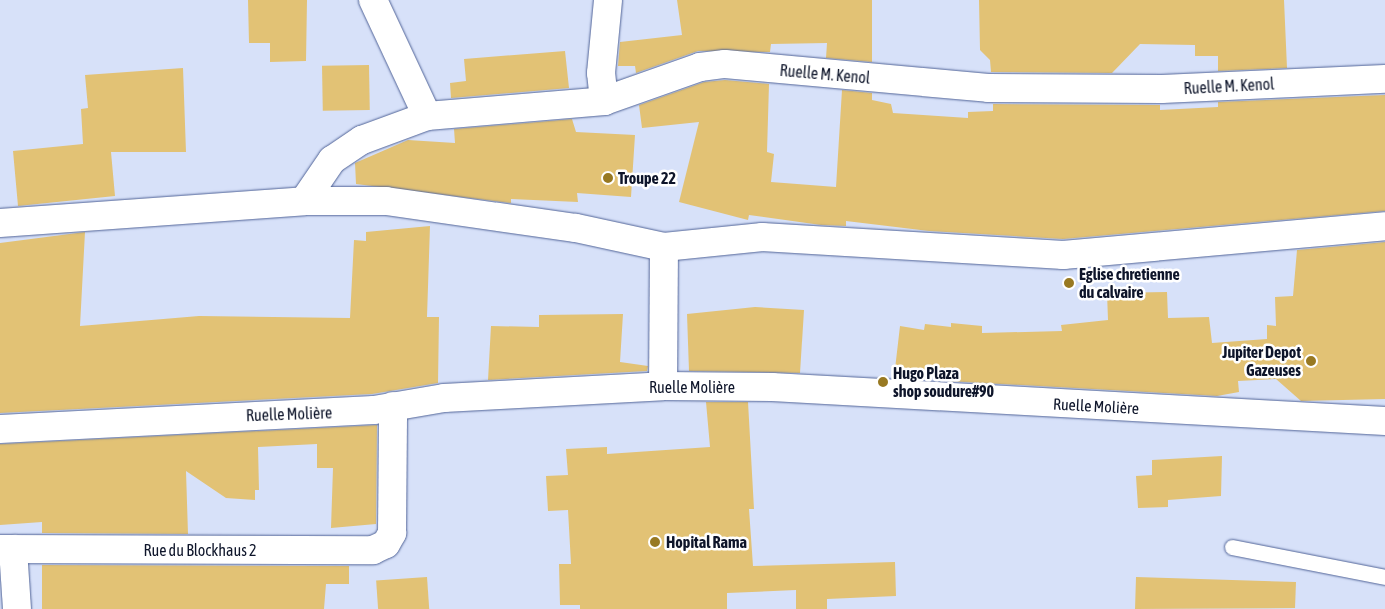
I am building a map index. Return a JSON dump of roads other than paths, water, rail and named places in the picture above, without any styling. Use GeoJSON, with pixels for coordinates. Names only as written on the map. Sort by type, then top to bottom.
{"type":"FeatureCollection","features":[{"type":"Feature","properties":{"kind":"street"},"geometry":{"type":"LineString","coordinates":[[373,0],[427,116]]}},
{"type":"Feature","properties":{"kind":"street"},"geometry":{"type":"LineString","coordinates":[[604,101],[602,73],[608,0]]}},
{"type":"Feature","properties":{"kind":"street","name":"Ruelle M. Kenol"},"geometry":{"type":"LineString","coordinates":[[304,201],[332,160],[362,140],[427,116],[604,101],[700,67],[725,64],[988,88],[1162,89],[1385,79]]}},
{"type":"Feature","properties":{"kind":"street"},"geometry":{"type":"LineString","coordinates":[[0,223],[304,201],[386,201],[567,227],[664,247],[762,237],[1063,255],[1385,226]]}},
{"type":"Feature","properties":{"kind":"street"},"geometry":{"type":"LineString","coordinates":[[663,386],[664,247]]}},
{"type":"Feature","properties":{"kind":"street","name":"Ruelle Molière"},"geometry":{"type":"LineString","coordinates":[[0,429],[393,406],[444,398],[663,386],[772,387],[1385,421]]}},
{"type":"Feature","properties":{"kind":"street","name":"Rue du Blockhaus 2"},"geometry":{"type":"LineString","coordinates":[[6,549],[374,550],[386,544],[392,532],[393,406]]}},
{"type":"Feature","properties":{"kind":"street"},"geometry":{"type":"LineString","coordinates":[[6,549],[17,609]]}},
{"type":"Feature","properties":{"kind":"lane"},"geometry":{"type":"LineString","coordinates":[[1232,548],[1385,577]]}},
{"type":"Feature","properties":{"kind":"place","name":"Troupe 22"},"geometry":{"type":"Point","coordinates":[608,178]}},
{"type":"Feature","properties":{"kind":"place","name":"Eglise chretienne du calvaire"},"geometry":{"type":"Point","coordinates":[1069,283]}},
{"type":"Feature","properties":{"kind":"place","name":"Jupiter Depot Gazeuses"},"geometry":{"type":"Point","coordinates":[1311,361]}},
{"type":"Feature","properties":{"kind":"place","name":"Hugo Plaza shop soudure#90"},"geometry":{"type":"Point","coordinates":[883,382]}},
{"type":"Feature","properties":{"kind":"place","name":"Hopital Rama"},"geometry":{"type":"Point","coordinates":[655,542]}}]}
